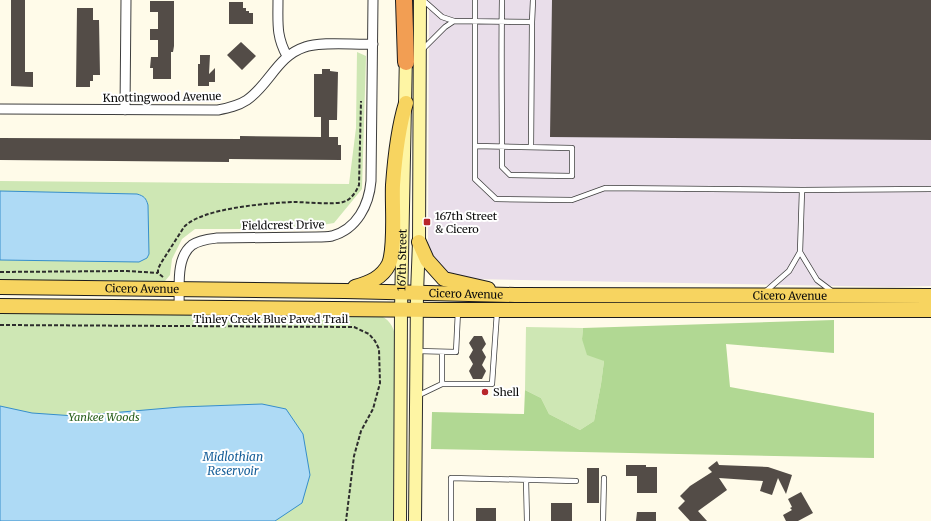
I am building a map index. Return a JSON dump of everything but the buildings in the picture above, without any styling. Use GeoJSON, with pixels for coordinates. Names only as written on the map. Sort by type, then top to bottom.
{"type":"FeatureCollection","features":[{"type":"Feature","properties":{"kind":"highway"},"geometry":{"type":"LineString","coordinates":[[405,0],[406,62]]}},
{"type":"Feature","properties":{"kind":"main road","name":"167th Street"},"geometry":{"type":"LineString","coordinates":[[415,521],[416,351],[419,242],[419,52],[421,0]]}},
{"type":"Feature","properties":{"kind":"main road","name":"167th Street"},"geometry":{"type":"LineString","coordinates":[[400,521],[401,310],[406,62]]}},
{"type":"Feature","properties":{"kind":"main road"},"geometry":{"type":"LineString","coordinates":[[345,290],[370,282],[379,277],[384,272],[391,256],[393,185],[399,126],[406,103]]}},
{"type":"Feature","properties":{"kind":"main road"},"geometry":{"type":"LineString","coordinates":[[419,242],[426,260],[444,279],[515,295]]}},
{"type":"Feature","properties":{"kind":"main road","name":"Cicero Avenue"},"geometry":{"type":"LineString","coordinates":[[0,287],[345,290],[515,295],[931,296]]}},
{"type":"Feature","properties":{"kind":"main road","name":"Cicero Avenue"},"geometry":{"type":"LineString","coordinates":[[0,306],[401,310],[931,310]]}},
{"type":"Feature","properties":{"kind":"street"},"geometry":{"type":"LineString","coordinates":[[125,110],[126,0]]}},
{"type":"Feature","properties":{"kind":"street"},"geometry":{"type":"LineString","coordinates":[[278,0],[278,35],[281,46],[287,56]]}},
{"type":"Feature","properties":{"kind":"street","name":"Fieldcrest Drive"},"geometry":{"type":"LineString","coordinates":[[179,308],[181,268],[184,255],[193,245],[204,240],[216,238],[316,238],[332,236],[351,224],[361,213],[368,201],[371,181],[374,0]]}},
{"type":"Feature","properties":{"kind":"street","name":"Knottingwood Avenue"},"geometry":{"type":"LineString","coordinates":[[0,109],[218,110],[233,107],[247,100],[257,91],[287,56],[306,46],[320,44],[373,44]]}},
{"type":"Feature","properties":{"kind":"lane"},"geometry":{"type":"LineString","coordinates":[[421,0],[442,17],[454,21],[532,22]]}},
{"type":"Feature","properties":{"kind":"lane"},"geometry":{"type":"LineString","coordinates":[[475,0],[475,179],[496,198],[572,200],[605,188],[802,190],[931,188]]}},
{"type":"Feature","properties":{"kind":"lane"},"geometry":{"type":"LineString","coordinates":[[475,146],[502,146],[572,148],[572,176],[510,175],[502,167],[502,146],[502,0]]}},
{"type":"Feature","properties":{"kind":"lane"},"geometry":{"type":"LineString","coordinates":[[531,147],[533,0]]}},
{"type":"Feature","properties":{"kind":"lane"},"geometry":{"type":"LineString","coordinates":[[419,52],[445,27],[454,21]]}},
{"type":"Feature","properties":{"kind":"lane"},"geometry":{"type":"LineString","coordinates":[[761,296],[789,271],[800,252],[802,190]]}},
{"type":"Feature","properties":{"kind":"lane"},"geometry":{"type":"LineString","coordinates":[[800,252],[817,280],[839,296]]}},
{"type":"Feature","properties":{"kind":"lane"},"geometry":{"type":"LineString","coordinates":[[416,351],[456,352],[458,310]]}},
{"type":"Feature","properties":{"kind":"lane"},"geometry":{"type":"LineString","coordinates":[[416,396],[442,384],[492,384],[497,310]]}},
{"type":"Feature","properties":{"kind":"lane"},"geometry":{"type":"LineString","coordinates":[[442,352],[442,384]]}},
{"type":"Feature","properties":{"kind":"lane"},"geometry":{"type":"LineString","coordinates":[[451,521],[451,478],[576,481]]}},
{"type":"Feature","properties":{"kind":"lane"},"geometry":{"type":"LineString","coordinates":[[603,521],[604,478]]}},
{"type":"Feature","properties":{"kind":"lane"},"geometry":{"type":"LineString","coordinates":[[526,480],[526,521]]}},
{"type":"Feature","properties":{"kind":"path"},"geometry":{"type":"LineString","coordinates":[[165,282],[158,273],[158,269],[184,227],[196,218],[226,210],[260,205],[293,202],[343,203],[356,193],[359,185],[362,95]]}},
{"type":"Feature","properties":{"kind":"path"},"geometry":{"type":"LineString","coordinates":[[0,272],[127,271],[158,273]]}},
{"type":"Feature","properties":{"kind":"path","name":"Tinley Creek Blue Paved Trail"},"geometry":{"type":"LineString","coordinates":[[0,325],[354,327],[362,330],[369,334],[379,349],[380,383],[373,409],[361,431],[354,456],[346,521]]}},
{"type":"Feature","properties":{"kind":"shaded area"},"geometry":{"type":"Polygon","coordinates":[[[429,0],[931,0],[931,286],[893,287],[472,279],[448,275],[435,261],[428,243],[429,0]]]}},
{"type":"Feature","properties":{"kind":"green space"},"geometry":{"type":"Polygon","coordinates":[[[357,52],[366,56],[362,189],[334,223],[298,229],[195,229],[182,239],[172,259],[170,275],[165,281],[0,280],[0,181],[349,184],[356,128],[357,52]]]}},
{"type":"Feature","properties":{"kind":"green space","name":"Yankee Woods"},"geometry":{"type":"Polygon","coordinates":[[[0,313],[377,314],[381,316],[390,323],[396,338],[393,521],[0,521],[0,313]]]}},
{"type":"Feature","properties":{"kind":"green space"},"geometry":{"type":"Polygon","coordinates":[[[834,320],[834,353],[726,344],[730,387],[874,413],[874,458],[431,449],[432,412],[524,414],[525,390],[541,398],[549,414],[580,430],[594,421],[604,361],[587,355],[582,339],[583,328],[834,320]]]}},
{"type":"Feature","properties":{"kind":"green space"},"geometry":{"type":"Polygon","coordinates":[[[526,327],[583,328],[582,339],[604,361],[594,421],[580,430],[549,414],[541,398],[525,390],[526,327]]]}},
{"type":"Feature","properties":{"kind":"water"},"geometry":{"type":"Polygon","coordinates":[[[0,191],[137,194],[145,199],[148,205],[149,254],[147,258],[139,262],[0,260],[0,191]]]}},
{"type":"Feature","properties":{"kind":"water","name":"Midlothian Reservoir"},"geometry":{"type":"Polygon","coordinates":[[[262,404],[286,409],[303,434],[310,475],[302,503],[275,521],[0,521],[0,406],[32,413],[75,416],[180,407],[262,404]]]}},
{"type":"Feature","properties":{"kind":"place","name":"167th Street & Cicero"},"geometry":{"type":"Point","coordinates":[427,222]}},
{"type":"Feature","properties":{"kind":"place","name":"Shell"},"geometry":{"type":"Point","coordinates":[485,392]}}]}
